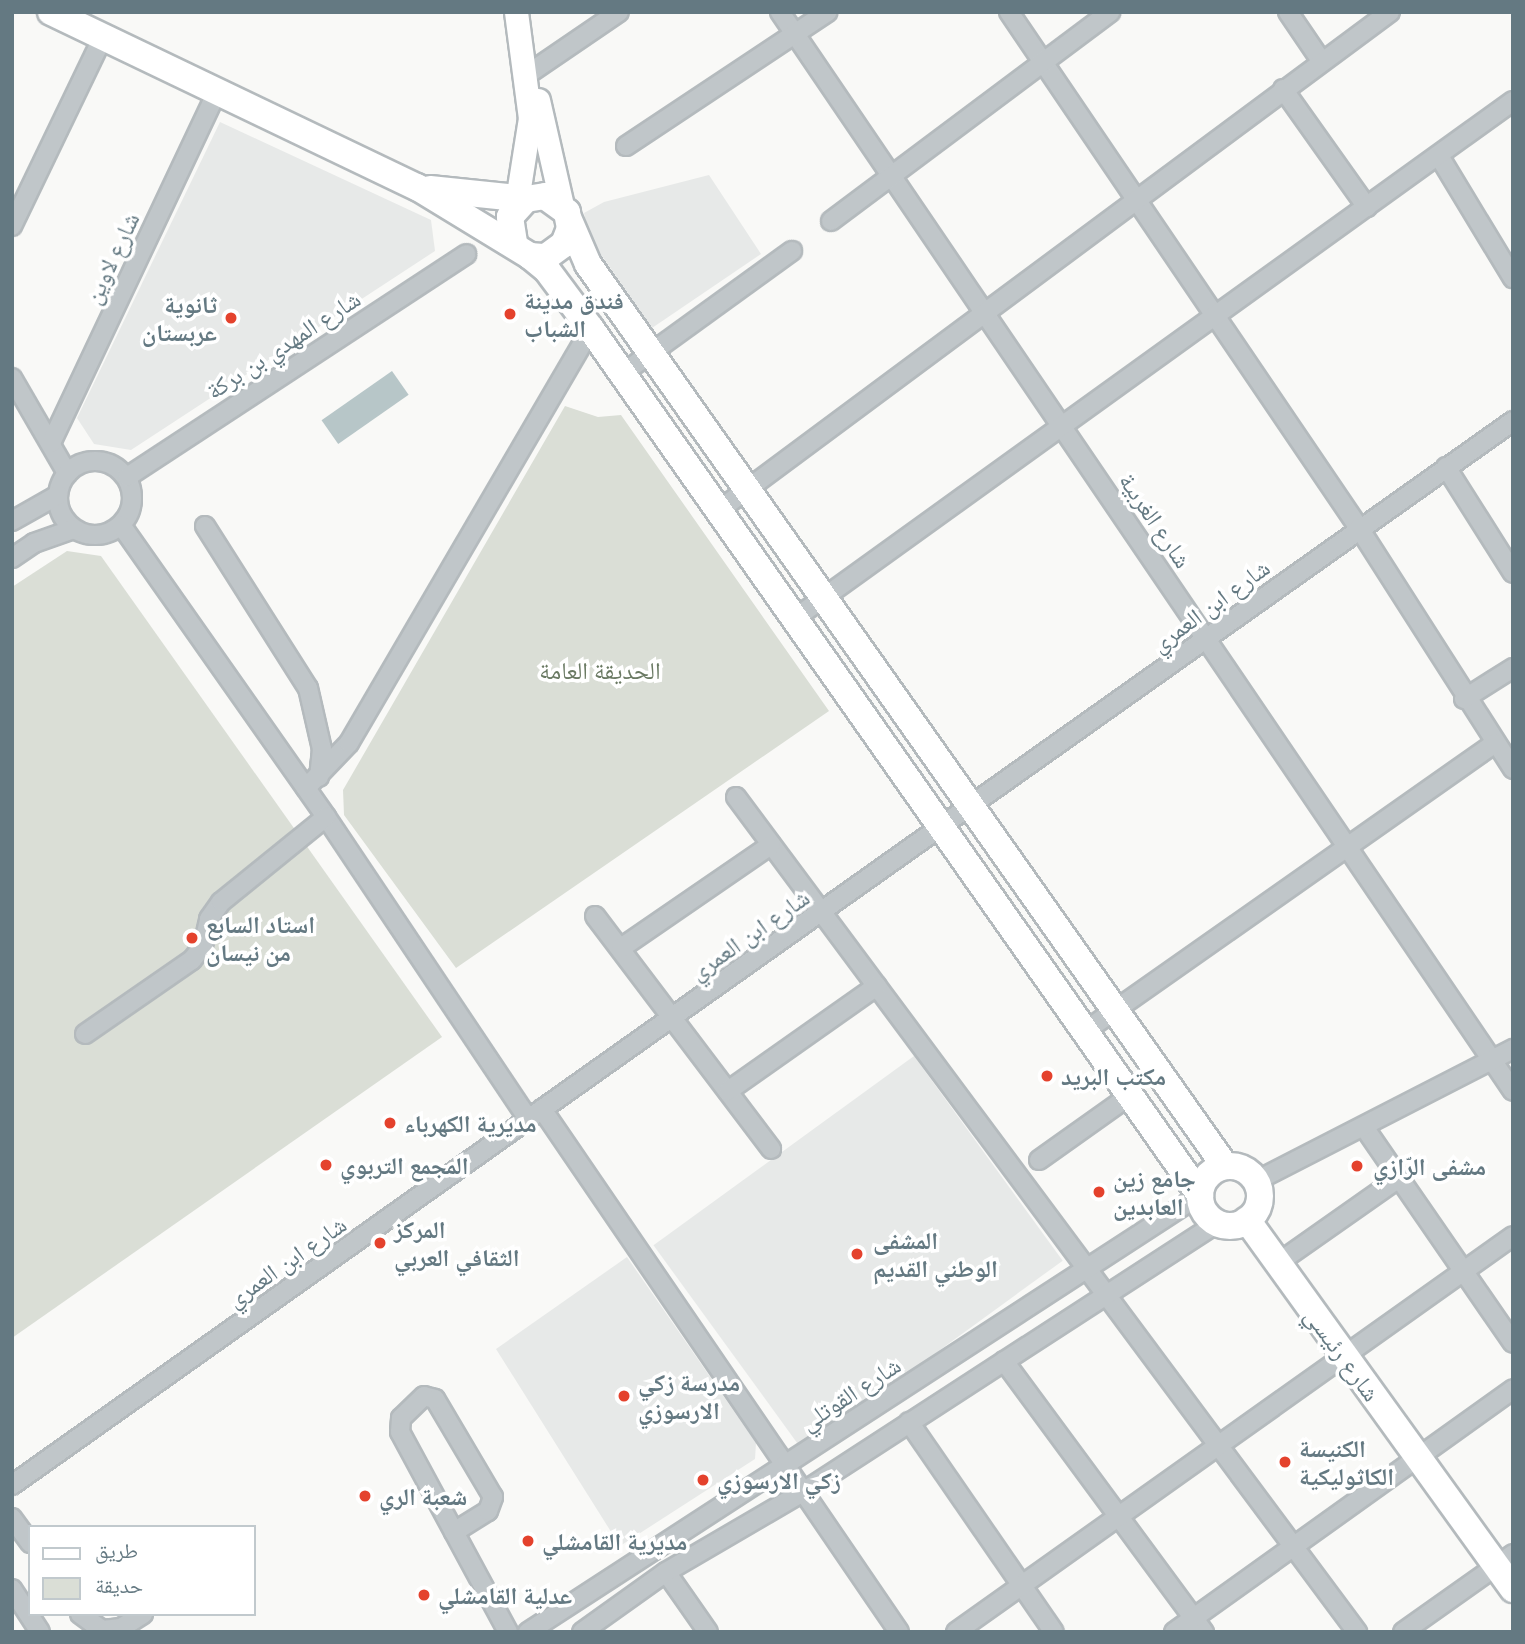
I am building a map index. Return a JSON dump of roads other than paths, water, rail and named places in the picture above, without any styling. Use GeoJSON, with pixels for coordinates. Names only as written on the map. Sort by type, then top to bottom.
{"type":"FeatureCollection","features":[{"type":"Feature","properties":{"kind":"highway"},"geometry":{"type":"LineString","coordinates":[[51,12],[216,94],[417,187],[522,249],[547,270],[1200,1195],[1202,1207],[1217,1223],[1238,1225],[1247,1220],[1260,1198],[1256,1181],[1243,1168],[1225,1166],[1207,1176],[1200,1195]]}},
{"type":"Feature","properties":{"kind":"highway"},"geometry":{"type":"LineString","coordinates":[[417,187],[520,201],[545,196],[566,213],[588,264],[823,600],[974,806],[1225,1166]]}},
{"type":"Feature","properties":{"kind":"highway"},"geometry":{"type":"LineString","coordinates":[[520,201],[509,224],[522,249],[546,257],[559,250],[568,237],[566,213]]}},
{"type":"Feature","properties":{"kind":"highway","name":"شارع رئيسي"},"geometry":{"type":"LineString","coordinates":[[1247,1220],[1418,1458],[1504,1560],[1513,1589]]}},
{"type":"Feature","properties":{"kind":"main road"},"geometry":{"type":"LineString","coordinates":[[516,12],[528,74],[542,111],[566,213]]}},
{"type":"Feature","properties":{"kind":"main road"},"geometry":{"type":"LineString","coordinates":[[520,201],[529,139],[528,74]]}},
{"type":"Feature","properties":{"kind":"street"},"geometry":{"type":"LineString","coordinates":[[528,74],[618,12]]}},
{"type":"Feature","properties":{"kind":"street","name":"شارع الغربية"},"geometry":{"type":"LineString","coordinates":[[780,12],[1513,1091]]}},
{"type":"Feature","properties":{"kind":"street"},"geometry":{"type":"LineString","coordinates":[[626,146],[828,12]]}},
{"type":"Feature","properties":{"kind":"street"},"geometry":{"type":"LineString","coordinates":[[1009,12],[1359,528],[1464,699],[1513,769]]}},
{"type":"Feature","properties":{"kind":"street"},"geometry":{"type":"LineString","coordinates":[[831,221],[1110,12]]}},
{"type":"Feature","properties":{"kind":"street"},"geometry":{"type":"LineString","coordinates":[[1288,12],[1322,62]]}},
{"type":"Feature","properties":{"kind":"street"},"geometry":{"type":"LineString","coordinates":[[718,511],[1390,12]]}},
{"type":"Feature","properties":{"kind":"street"},"geometry":{"type":"LineString","coordinates":[[12,226],[103,37]]}},
{"type":"Feature","properties":{"kind":"street"},"geometry":{"type":"LineString","coordinates":[[1283,89],[1367,207]]}},
{"type":"Feature","properties":{"kind":"street","name":"شارع لاوين"},"geometry":{"type":"LineString","coordinates":[[51,443],[216,94]]}},
{"type":"Feature","properties":{"kind":"street"},"geometry":{"type":"LineString","coordinates":[[794,619],[1064,428],[1513,101]]}},
{"type":"Feature","properties":{"kind":"street"},"geometry":{"type":"LineString","coordinates":[[1438,156],[1513,278]]}},
{"type":"Feature","properties":{"kind":"street"},"geometry":{"type":"LineString","coordinates":[[622,374],[792,251]]}},
{"type":"Feature","properties":{"kind":"street","name":"شارع المهدي بن بركة"},"geometry":{"type":"LineString","coordinates":[[127,477],[466,254]]}},
{"type":"Feature","properties":{"kind":"street"},"geometry":{"type":"LineString","coordinates":[[312,782],[349,743],[591,329]]}},
{"type":"Feature","properties":{"kind":"street"},"geometry":{"type":"LineString","coordinates":[[12,378],[67,472]]}},
{"type":"Feature","properties":{"kind":"street","name":"شارع ابن العمري"},"geometry":{"type":"LineString","coordinates":[[12,1485],[974,806],[1359,528],[1513,421]]}},
{"type":"Feature","properties":{"kind":"street"},"geometry":{"type":"LineString","coordinates":[[12,558],[34,543],[74,529],[98,536],[121,525],[133,502],[127,477],[109,463],[87,461],[67,472],[58,495],[59,508],[74,529]]}},
{"type":"Feature","properties":{"kind":"street"},"geometry":{"type":"LineString","coordinates":[[1446,467],[1513,573]]}},
{"type":"Feature","properties":{"kind":"street"},"geometry":{"type":"LineString","coordinates":[[12,521],[58,495]]}},
{"type":"Feature","properties":{"kind":"street"},"geometry":{"type":"LineString","coordinates":[[121,525],[312,782],[326,817],[899,1632]]}},
{"type":"Feature","properties":{"kind":"street"},"geometry":{"type":"LineString","coordinates":[[205,526],[307,688],[322,749],[312,782]]}},
{"type":"Feature","properties":{"kind":"street"},"geometry":{"type":"LineString","coordinates":[[1464,699],[1513,668]]}},
{"type":"Feature","properties":{"kind":"street"},"geometry":{"type":"LineString","coordinates":[[1084,1032],[1495,743]]}},
{"type":"Feature","properties":{"kind":"street"},"geometry":{"type":"LineString","coordinates":[[736,797],[1357,1632]]}},
{"type":"Feature","properties":{"kind":"street"},"geometry":{"type":"LineString","coordinates":[[85,1034],[192,960],[203,946],[209,919],[221,902],[326,817]]}},
{"type":"Feature","properties":{"kind":"street"},"geometry":{"type":"LineString","coordinates":[[621,948],[771,845]]}},
{"type":"Feature","properties":{"kind":"street"},"geometry":{"type":"LineString","coordinates":[[595,916],[771,1149]]}},
{"type":"Feature","properties":{"kind":"street"},"geometry":{"type":"LineString","coordinates":[[728,1091],[877,986]]}},
{"type":"Feature","properties":{"kind":"street"},"geometry":{"type":"LineString","coordinates":[[1256,1181],[1513,1049]]}},
{"type":"Feature","properties":{"kind":"street"},"geometry":{"type":"LineString","coordinates":[[1038,1160],[1129,1096]]}},
{"type":"Feature","properties":{"kind":"street"},"geometry":{"type":"LineString","coordinates":[[1364,1127],[1513,1343]]}},
{"type":"Feature","properties":{"kind":"street"},"geometry":{"type":"LineString","coordinates":[[1278,1263],[1399,1178]]}},
{"type":"Feature","properties":{"kind":"street","name":"شارع القوتلي"},"geometry":{"type":"LineString","coordinates":[[528,1632],[1200,1195]]}},
{"type":"Feature","properties":{"kind":"street"},"geometry":{"type":"LineString","coordinates":[[582,1632],[666,1572],[803,1492],[1217,1223]]}},
{"type":"Feature","properties":{"kind":"street"},"geometry":{"type":"LineString","coordinates":[[956,1632],[1346,1358],[1513,1236]]}},
{"type":"Feature","properties":{"kind":"street"},"geometry":{"type":"LineString","coordinates":[[1004,1361],[1199,1625]]}},
{"type":"Feature","properties":{"kind":"street"},"geometry":{"type":"LineString","coordinates":[[1174,1632],[1199,1625],[1293,1547],[1513,1389]]}},
{"type":"Feature","properties":{"kind":"street"},"geometry":{"type":"LineString","coordinates":[[454,1532],[488,1511],[493,1497],[435,1399],[424,1396],[401,1418],[400,1432],[454,1532],[508,1632]]}},
{"type":"Feature","properties":{"kind":"street"},"geometry":{"type":"LineString","coordinates":[[909,1422],[1054,1632]]}},
{"type":"Feature","properties":{"kind":"street"},"geometry":{"type":"LineString","coordinates":[[12,1518],[28,1540]]}},
{"type":"Feature","properties":{"kind":"street"},"geometry":{"type":"LineString","coordinates":[[1403,1632],[1504,1560]]}},
{"type":"Feature","properties":{"kind":"street"},"geometry":{"type":"LineString","coordinates":[[666,1572],[708,1632]]}},
{"type":"Feature","properties":{"kind":"street"},"geometry":{"type":"LineString","coordinates":[[12,1590],[28,1614]]}},
{"type":"Feature","properties":{"kind":"street"},"geometry":{"type":"LineString","coordinates":[[29,1616],[40,1632]]}},
{"type":"Feature","properties":{"kind":"street"},"geometry":{"type":"LineString","coordinates":[[83,1616],[102,1631],[121,1628],[140,1616]]}},
{"type":"Feature","properties":{"kind":"place","name":"فندق مدينة الشباب"},"geometry":{"type":"Point","coordinates":[510,314]}},
{"type":"Feature","properties":{"kind":"place","name":"ثانوية عربستان"},"geometry":{"type":"Point","coordinates":[231,318]}},
{"type":"Feature","properties":{"kind":"place","name":"استاد السابع من نيسان"},"geometry":{"type":"Point","coordinates":[192,938]}},
{"type":"Feature","properties":{"kind":"place","name":"مكتب البريد"},"geometry":{"type":"Point","coordinates":[1047,1076]}},
{"type":"Feature","properties":{"kind":"place","name":"مديرية الكهرباء"},"geometry":{"type":"Point","coordinates":[390,1123]}},
{"type":"Feature","properties":{"kind":"place","name":"المجمع التربوي"},"geometry":{"type":"Point","coordinates":[326,1165]}},
{"type":"Feature","properties":{"kind":"place","name":"مشفى الرّازي"},"geometry":{"type":"Point","coordinates":[1357,1166]}},
{"type":"Feature","properties":{"kind":"place","name":"جامع زين العابدين"},"geometry":{"type":"Point","coordinates":[1099,1192]}},
{"type":"Feature","properties":{"kind":"place","name":"المركز الثقافي العربي"},"geometry":{"type":"Point","coordinates":[380,1243]}},
{"type":"Feature","properties":{"kind":"place","name":"المشفى الوطني القديم"},"geometry":{"type":"Point","coordinates":[857,1254]}},
{"type":"Feature","properties":{"kind":"place","name":"مدرسة زكي الارسوزي"},"geometry":{"type":"Point","coordinates":[624,1396]}},
{"type":"Feature","properties":{"kind":"place","name":"الكنيسة الكاثوليكية"},"geometry":{"type":"Point","coordinates":[1285,1462]}},
{"type":"Feature","properties":{"kind":"place","name":"زكي الارسوزي"},"geometry":{"type":"Point","coordinates":[703,1480]}},
{"type":"Feature","properties":{"kind":"place","name":"شعبة الري"},"geometry":{"type":"Point","coordinates":[365,1496]}},
{"type":"Feature","properties":{"kind":"place","name":"مديرية القامشلي"},"geometry":{"type":"Point","coordinates":[528,1541]}},
{"type":"Feature","properties":{"kind":"place","name":"عدلية القامشلي"},"geometry":{"type":"Point","coordinates":[424,1595]}},
{"type":"Feature","properties":{"kind":"park label","name":"الحديقة العامة"},"geometry":{"type":"Point","coordinates":[600,670]}}]}
